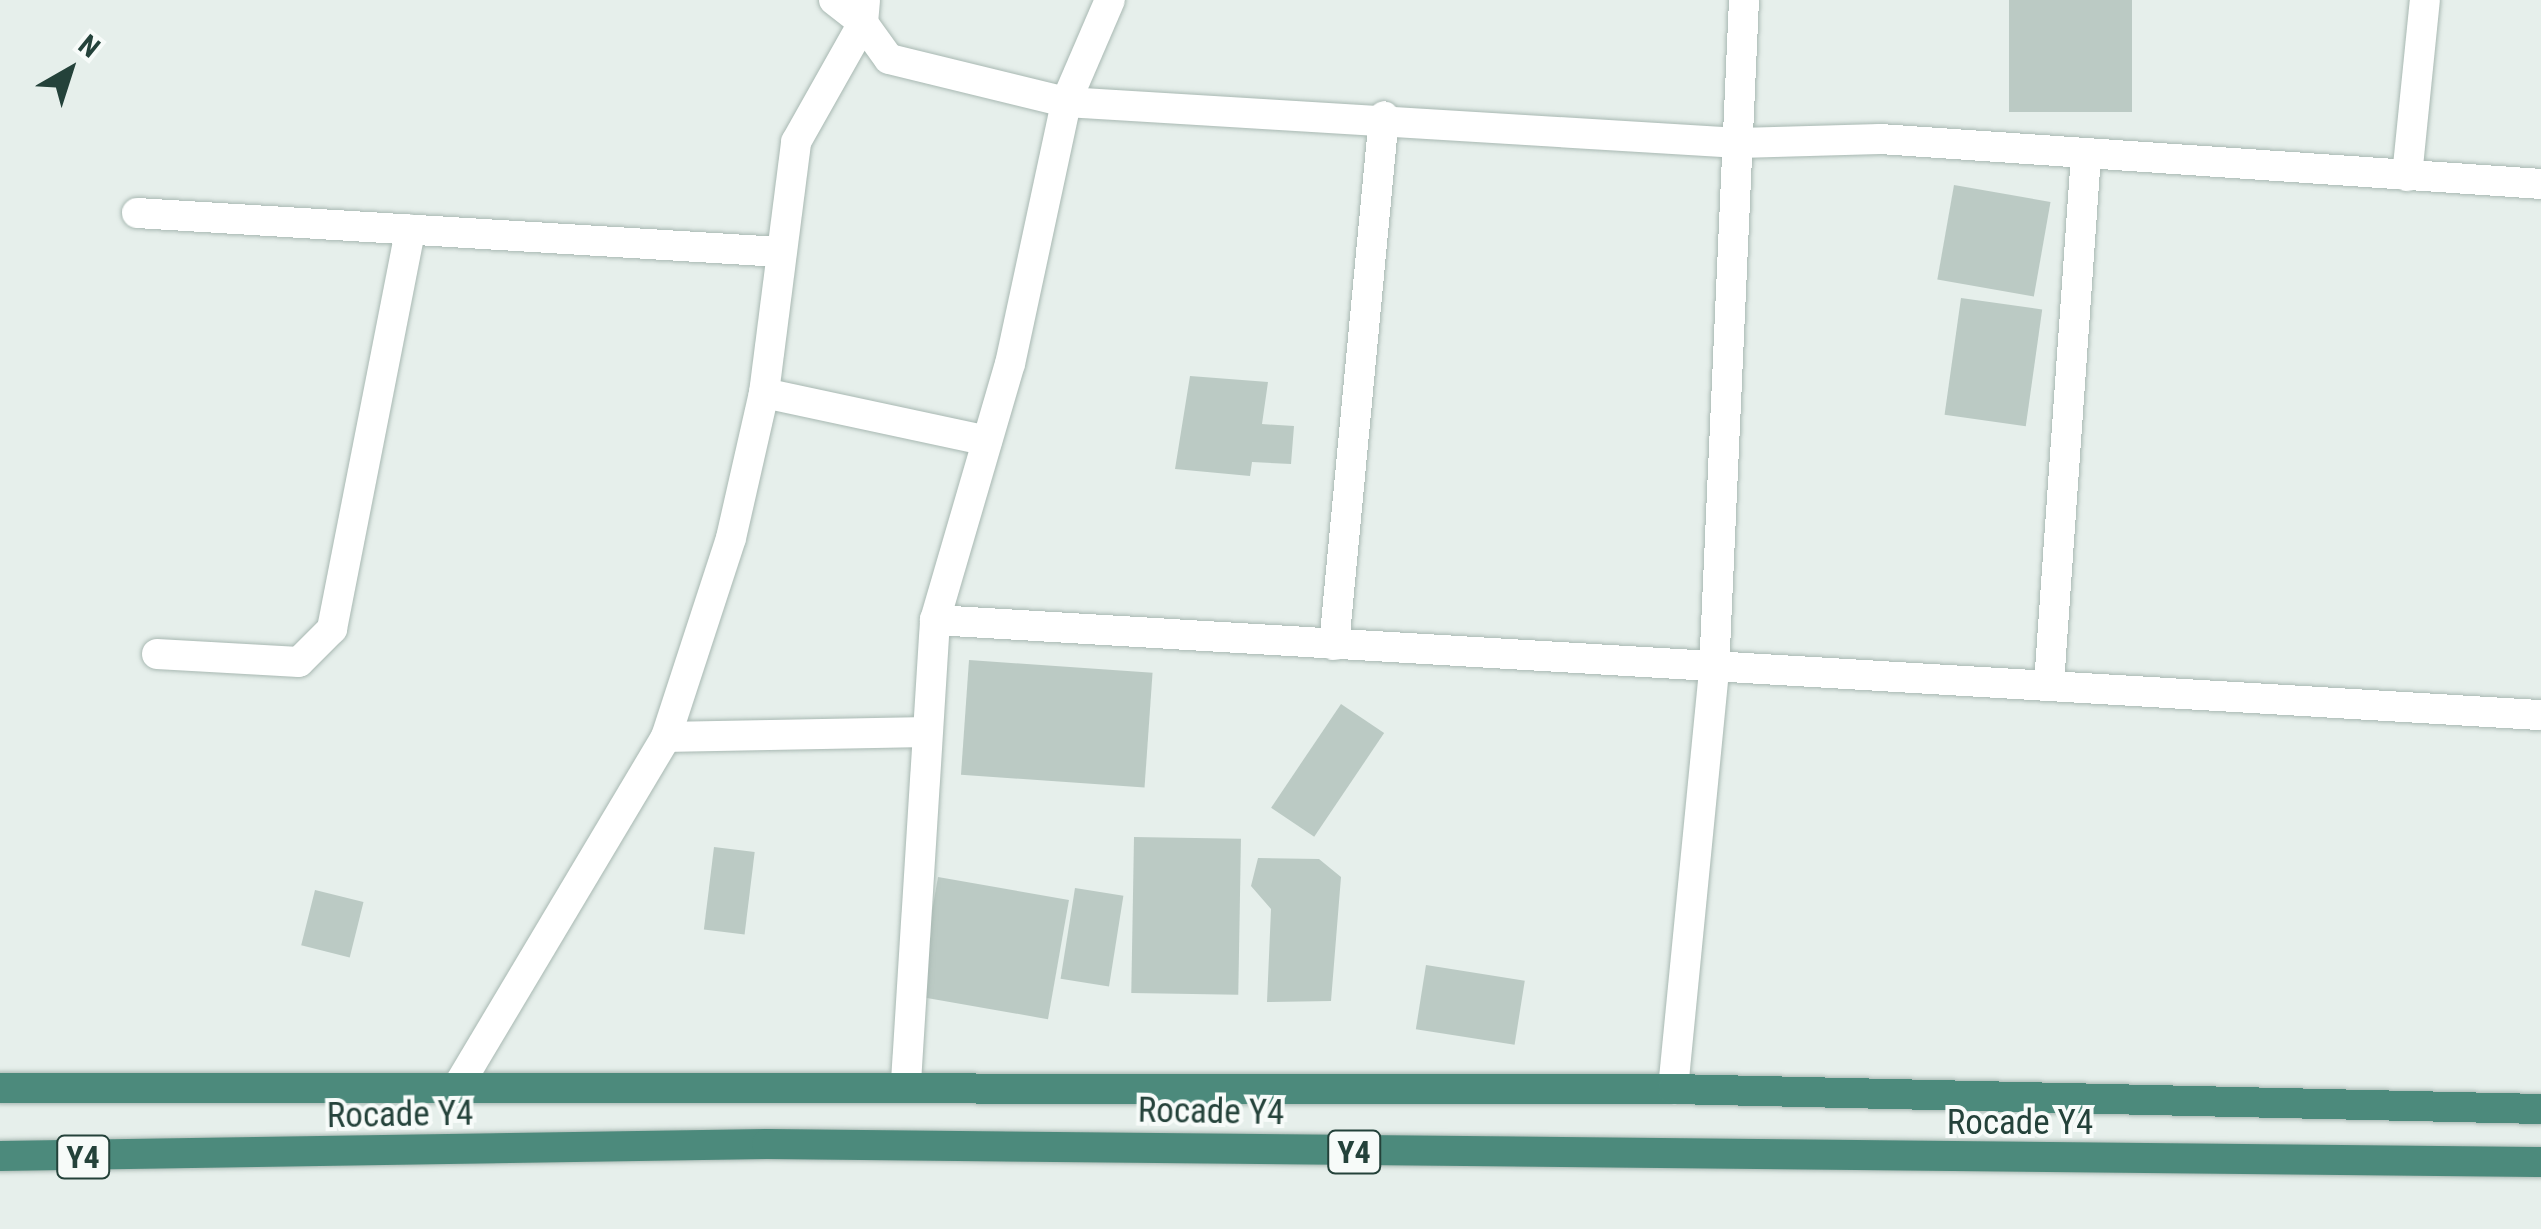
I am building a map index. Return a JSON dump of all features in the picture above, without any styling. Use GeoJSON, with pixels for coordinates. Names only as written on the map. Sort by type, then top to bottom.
{"type":"FeatureCollection","features":[{"type":"Feature","properties":{"kind":"highway"},"geometry":{"type":"LineString","coordinates":[[0,1088],[456,1091],[906,1082],[1672,1089],[2541,1109]]}},
{"type":"Feature","properties":{"kind":"highway","name":"Rocade Y4"},"geometry":{"type":"LineString","coordinates":[[0,1156],[768,1144],[2541,1162]]}},
{"type":"Feature","properties":{"kind":"street"},"geometry":{"type":"LineString","coordinates":[[834,0],[864,12],[888,60],[1066,102],[1384,116],[1739,143],[1880,138],[2541,184]]}},
{"type":"Feature","properties":{"kind":"street"},"geometry":{"type":"LineString","coordinates":[[906,1082],[935,620],[987,442],[1066,102],[1110,0]]}},
{"type":"Feature","properties":{"kind":"street"},"geometry":{"type":"LineString","coordinates":[[1672,1089],[1714,671],[1744,0]]}},
{"type":"Feature","properties":{"kind":"street"},"geometry":{"type":"LineString","coordinates":[[2407,176],[2425,0]]}},
{"type":"Feature","properties":{"kind":"street"},"geometry":{"type":"LineString","coordinates":[[456,1091],[666,736],[731,538],[764,393],[796,142],[864,12]]}},
{"type":"Feature","properties":{"kind":"street"},"geometry":{"type":"LineString","coordinates":[[1334,645],[1384,116]]}},
{"type":"Feature","properties":{"kind":"street"},"geometry":{"type":"LineString","coordinates":[[2049,684],[2086,155]]}},
{"type":"Feature","properties":{"kind":"street"},"geometry":{"type":"LineString","coordinates":[[137,213],[780,252]]}},
{"type":"Feature","properties":{"kind":"street"},"geometry":{"type":"LineString","coordinates":[[157,654],[299,662],[332,629],[410,230]]}},
{"type":"Feature","properties":{"kind":"street"},"geometry":{"type":"LineString","coordinates":[[764,393],[987,442]]}},
{"type":"Feature","properties":{"kind":"street"},"geometry":{"type":"LineString","coordinates":[[935,620],[1714,671],[2049,684],[2541,715]]}},
{"type":"Feature","properties":{"kind":"street"},"geometry":{"type":"LineString","coordinates":[[666,736],[926,732]]}},
{"type":"Feature","properties":{"kind":"building"},"geometry":{"type":"Polygon","coordinates":[[[2009,0],[2132,0],[2132,112],[2009,112],[2009,0]]]}},
{"type":"Feature","properties":{"kind":"building"},"geometry":{"type":"Polygon","coordinates":[[[1954,185],[2051,202],[2034,297],[1937,280],[1954,185]]]}},
{"type":"Feature","properties":{"kind":"building"},"geometry":{"type":"Polygon","coordinates":[[[1961,298],[2042,309],[2026,426],[1945,415],[1961,298]]]}},
{"type":"Feature","properties":{"kind":"building"},"geometry":{"type":"Polygon","coordinates":[[[1190,376],[1268,382],[1262,424],[1294,426],[1291,464],[1252,462],[1250,476],[1175,469],[1190,376]]]}},
{"type":"Feature","properties":{"kind":"building"},"geometry":{"type":"Polygon","coordinates":[[[969,660],[1153,673],[1145,788],[961,775],[969,660]]]}},
{"type":"Feature","properties":{"kind":"building"},"geometry":{"type":"Polygon","coordinates":[[[1341,704],[1384,733],[1314,837],[1271,808],[1341,704]]]}},
{"type":"Feature","properties":{"kind":"building"},"geometry":{"type":"Polygon","coordinates":[[[1134,837],[1241,839],[1238,995],[1131,993],[1134,837]]]}},
{"type":"Feature","properties":{"kind":"building"},"geometry":{"type":"Polygon","coordinates":[[[714,847],[755,852],[745,934],[704,929],[714,847]]]}},
{"type":"Feature","properties":{"kind":"building"},"geometry":{"type":"Polygon","coordinates":[[[1258,858],[1319,859],[1341,877],[1331,1001],[1267,1002],[1271,909],[1251,886],[1258,858]]]}},
{"type":"Feature","properties":{"kind":"building"},"geometry":{"type":"Polygon","coordinates":[[[938,877],[1069,900],[1048,1019],[917,996],[938,877]]]}},
{"type":"Feature","properties":{"kind":"building"},"geometry":{"type":"Polygon","coordinates":[[[1075,888],[1123,896],[1109,987],[1061,979],[1075,888]]]}},
{"type":"Feature","properties":{"kind":"building"},"geometry":{"type":"Polygon","coordinates":[[[315,890],[364,902],[350,957],[301,945],[315,890]]]}},
{"type":"Feature","properties":{"kind":"building"},"geometry":{"type":"Polygon","coordinates":[[[1426,965],[1525,981],[1515,1045],[1416,1029],[1426,965]]]}}]}
